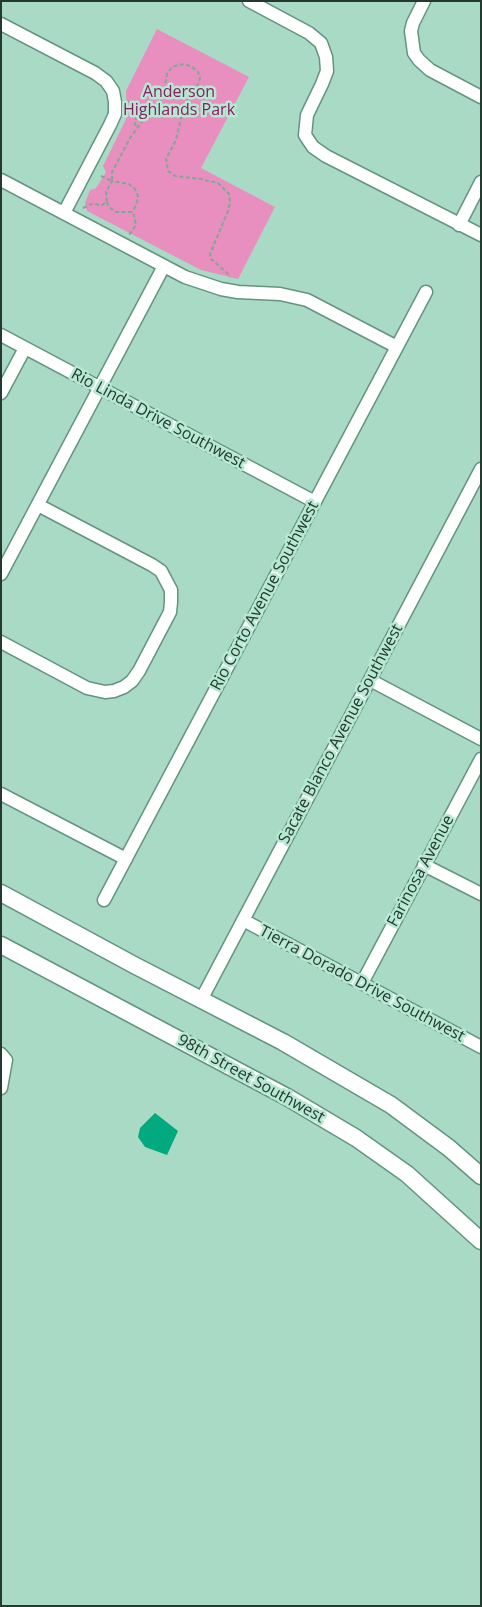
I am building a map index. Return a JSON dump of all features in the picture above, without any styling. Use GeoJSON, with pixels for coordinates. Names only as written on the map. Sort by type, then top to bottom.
{"type":"FeatureCollection","features":[{"type":"Feature","properties":{"kind":"main road"},"geometry":{"type":"LineString","coordinates":[[1,892],[282,1042],[391,1105],[449,1148],[481,1176]]}},
{"type":"Feature","properties":{"kind":"main road","name":"98th Street Southwest"},"geometry":{"type":"LineString","coordinates":[[1,945],[279,1092],[356,1138],[407,1174],[481,1241]]}},
{"type":"Feature","properties":{"kind":"street"},"geometry":{"type":"LineString","coordinates":[[249,1],[309,33],[320,43],[326,57],[327,72],[307,115],[305,135],[314,147],[326,156],[481,235]]}},
{"type":"Feature","properties":{"kind":"street"},"geometry":{"type":"LineString","coordinates":[[424,1],[411,31],[412,45],[419,60],[425,66],[481,97]]}},
{"type":"Feature","properties":{"kind":"street"},"geometry":{"type":"LineString","coordinates":[[1,24],[95,73],[106,81],[113,91],[115,102],[114,114],[110,125],[64,213]]}},
{"type":"Feature","properties":{"kind":"street"},"geometry":{"type":"LineString","coordinates":[[1,180],[185,277],[221,289],[238,292],[280,294],[307,300],[324,307],[397,347]]}},
{"type":"Feature","properties":{"kind":"street"},"geometry":{"type":"LineString","coordinates":[[459,225],[481,182]]}},
{"type":"Feature","properties":{"kind":"street"},"geometry":{"type":"LineString","coordinates":[[1,574],[164,266]]}},
{"type":"Feature","properties":{"kind":"street","name":"Rio Corto Avenue Southwest"},"geometry":{"type":"LineString","coordinates":[[104,900],[426,292]]}},
{"type":"Feature","properties":{"kind":"street","name":"Rio Linda Drive Southwest"},"geometry":{"type":"LineString","coordinates":[[1,335],[315,502]]}},
{"type":"Feature","properties":{"kind":"street"},"geometry":{"type":"LineString","coordinates":[[1,393],[25,348]]}},
{"type":"Feature","properties":{"kind":"street","name":"Sacate Blanco Avenue Southwest"},"geometry":{"type":"LineString","coordinates":[[201,1000],[481,468]]}},
{"type":"Feature","properties":{"kind":"street"},"geometry":{"type":"LineString","coordinates":[[1,642],[87,688],[104,692],[124,687],[132,681],[170,612],[172,602],[171,590],[161,571],[38,505]]}},
{"type":"Feature","properties":{"kind":"street"},"geometry":{"type":"LineString","coordinates":[[370,680],[481,739]]}},
{"type":"Feature","properties":{"kind":"street","name":"Farinosa Avenue"},"geometry":{"type":"LineString","coordinates":[[362,983],[481,759]]}},
{"type":"Feature","properties":{"kind":"street"},"geometry":{"type":"LineString","coordinates":[[1,794],[126,859]]}},
{"type":"Feature","properties":{"kind":"street"},"geometry":{"type":"LineString","coordinates":[[424,865],[481,894]]}},
{"type":"Feature","properties":{"kind":"street","name":"Tierra Dorado Drive Southwest"},"geometry":{"type":"LineString","coordinates":[[243,920],[481,1047]]}},
{"type":"Feature","properties":{"kind":"street"},"geometry":{"type":"LineString","coordinates":[[1,1088],[4,1057]]}},
{"type":"Feature","properties":{"kind":"path"},"geometry":{"type":"LineString","coordinates":[[158,108],[167,74],[172,68],[185,64],[198,72],[200,78],[196,91],[188,99],[182,114],[176,140],[166,159],[166,164],[168,171],[175,176],[218,183],[229,194],[230,203],[228,211],[210,254],[211,259],[230,278]]}},
{"type":"Feature","properties":{"kind":"path"},"geometry":{"type":"LineString","coordinates":[[128,101],[136,111],[135,124],[138,128]]}},
{"type":"Feature","properties":{"kind":"path"},"geometry":{"type":"LineString","coordinates":[[133,212],[116,212],[109,207],[106,192],[112,181],[112,172],[130,138],[144,119],[158,108],[166,105],[172,106],[182,114]]}},
{"type":"Feature","properties":{"kind":"path"},"geometry":{"type":"LineString","coordinates":[[101,176],[112,181],[129,184],[135,189],[138,196],[133,212],[136,225],[129,235]]}},
{"type":"Feature","properties":{"kind":"path"},"geometry":{"type":"LineString","coordinates":[[83,208],[92,204],[102,205],[107,202]]}},
{"type":"Feature","properties":{"kind":"green space","name":"Anderson Highlands Park"},"geometry":{"type":"Polygon","coordinates":[[[157,29],[249,77],[201,168],[275,207],[238,279],[201,270],[87,211],[86,208],[85,203],[90,190],[96,188],[106,172],[103,166],[127,117],[126,91],[157,29]]]}},
{"type":"Feature","properties":{"kind":"shaded area"},"geometry":{"type":"Polygon","coordinates":[[[155,1113],[178,1131],[167,1155],[145,1147],[138,1137],[140,1128],[155,1113]]]}}]}
